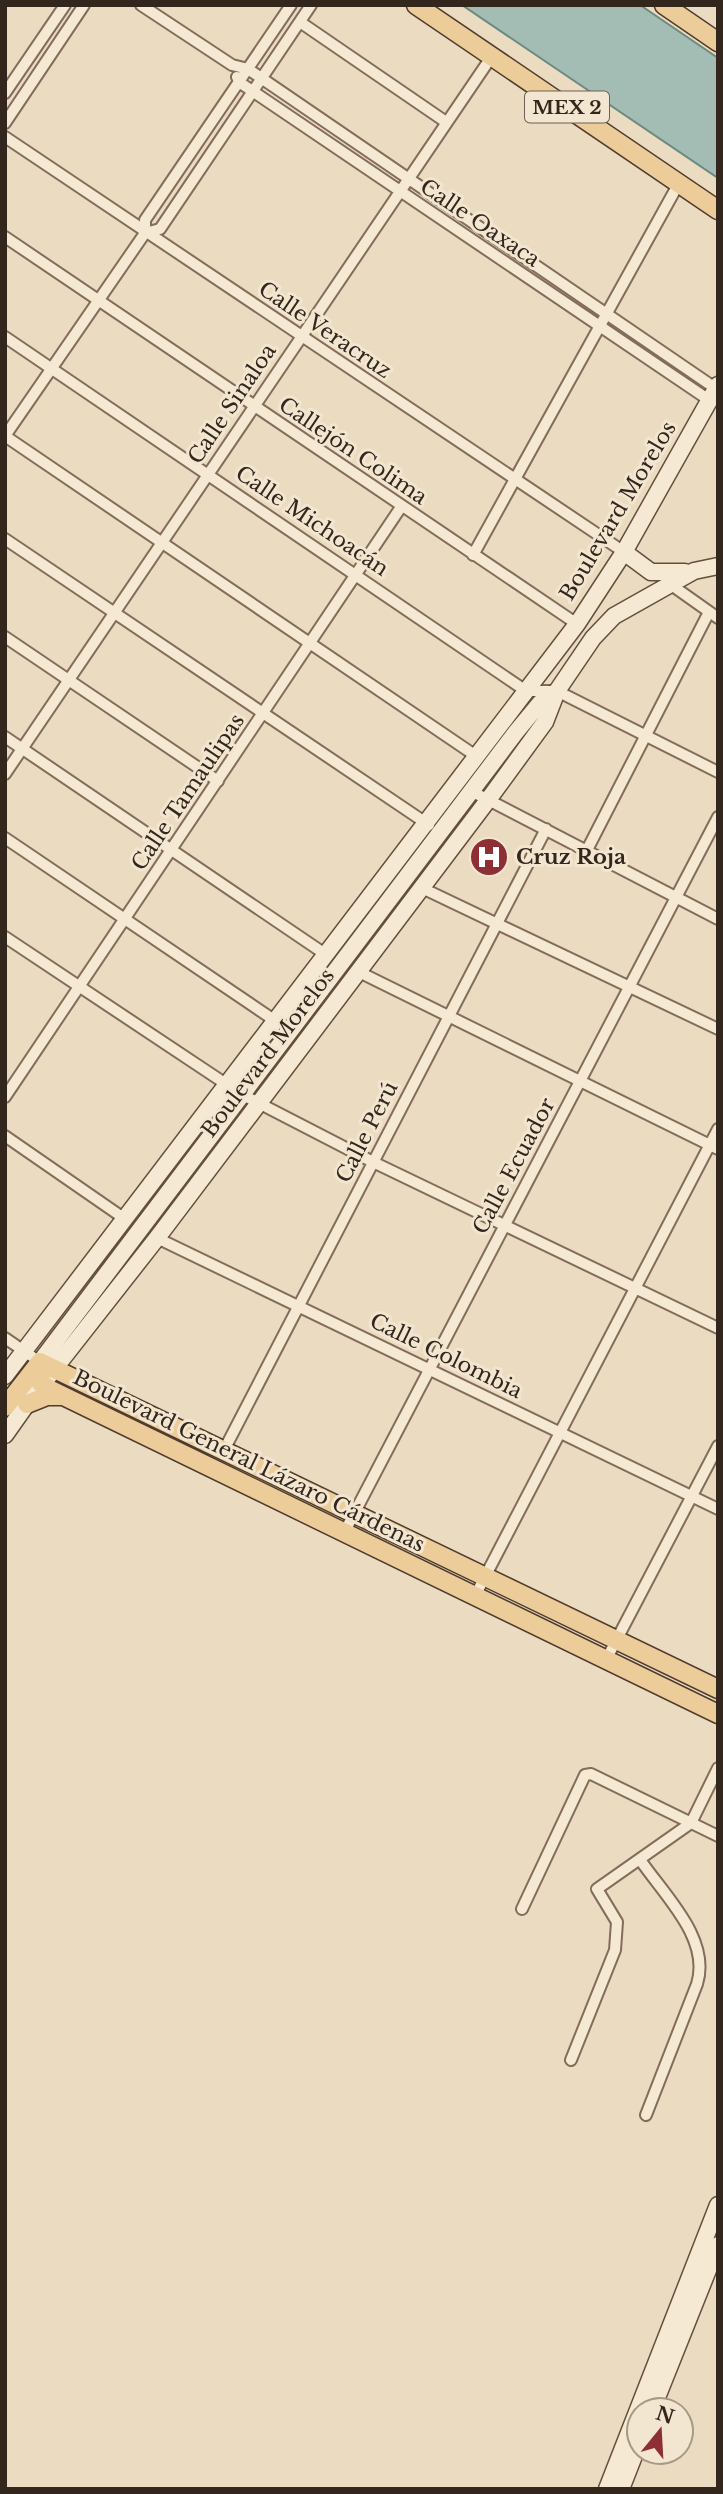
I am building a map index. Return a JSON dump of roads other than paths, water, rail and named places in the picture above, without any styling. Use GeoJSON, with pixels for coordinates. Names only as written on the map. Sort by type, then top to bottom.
{"type":"FeatureCollection","features":[{"type":"Feature","properties":{"kind":"main road","name":"MEX 2"},"geometry":{"type":"LineString","coordinates":[[416,5],[718,210]]}},
{"type":"Feature","properties":{"kind":"main road"},"geometry":{"type":"LineString","coordinates":[[669,7],[718,42]]}},
{"type":"Feature","properties":{"kind":"main road","name":"Boulevard Morelos"},"geometry":{"type":"LineString","coordinates":[[5,1376],[577,624],[624,552],[716,393]]}},
{"type":"Feature","properties":{"kind":"main road"},"geometry":{"type":"LineString","coordinates":[[624,552],[651,572],[669,574],[694,571]]}},
{"type":"Feature","properties":{"kind":"main road","name":"Boulevard Morelos"},"geometry":{"type":"LineString","coordinates":[[5,1435],[45,1372],[241,1094],[547,695],[605,625],[637,601],[694,571],[718,566]]}},
{"type":"Feature","properties":{"kind":"main road","name":"Boulevard Morelos"},"geometry":{"type":"LineString","coordinates":[[5,1407],[45,1372],[157,1238],[545,722],[552,658]]}},
{"type":"Feature","properties":{"kind":"main road","name":"Boulevard General Lázaro Cárdenas"},"geometry":{"type":"LineString","coordinates":[[45,1372],[63,1396],[718,1714]]}},
{"type":"Feature","properties":{"kind":"main road","name":"Boulevard General Lázaro Cárdenas"},"geometry":{"type":"LineString","coordinates":[[45,1372],[221,1451],[718,1689]]}},
{"type":"Feature","properties":{"kind":"main road"},"geometry":{"type":"LineString","coordinates":[[27,1404],[47,1396],[63,1396]]}},
{"type":"Feature","properties":{"kind":"main road"},"geometry":{"type":"LineString","coordinates":[[172,1449],[180,1441],[204,1450],[221,1451]]}},
{"type":"Feature","properties":{"kind":"main road"},"geometry":{"type":"LineString","coordinates":[[607,2489],[718,2206]]}},
{"type":"Feature","properties":{"kind":"main road"},"geometry":{"type":"LineString","coordinates":[[658,2396],[718,2245]]}},
{"type":"Feature","properties":{"kind":"main road"},"geometry":{"type":"LineString","coordinates":[[621,2489],[630,2466]]}},
{"type":"Feature","properties":{"kind":"street"},"geometry":{"type":"LineString","coordinates":[[5,93],[65,5]]}},
{"type":"Feature","properties":{"kind":"street"},"geometry":{"type":"LineString","coordinates":[[5,123],[84,5]]}},
{"type":"Feature","properties":{"kind":"street","name":"Calle Oaxaca"},"geometry":{"type":"LineString","coordinates":[[141,5],[232,65],[248,69],[607,313],[716,393]]}},
{"type":"Feature","properties":{"kind":"street"},"geometry":{"type":"LineString","coordinates":[[291,5],[145,220],[145,233],[5,436],[475,756]]}},
{"type":"Feature","properties":{"kind":"street"},"geometry":{"type":"LineString","coordinates":[[145,233],[160,229],[311,5]]}},
{"type":"Feature","properties":{"kind":"street"},"geometry":{"type":"LineString","coordinates":[[300,22],[446,122]]}},
{"type":"Feature","properties":{"kind":"street","name":"Calle Sinaloa"},"geometry":{"type":"LineString","coordinates":[[5,774],[492,56]]}},
{"type":"Feature","properties":{"kind":"street"},"geometry":{"type":"LineString","coordinates":[[232,65],[239,82]]}},
{"type":"Feature","properties":{"kind":"street","name":"Calle Oaxaca"},"geometry":{"type":"LineString","coordinates":[[239,82],[600,327],[716,393]]}},
{"type":"Feature","properties":{"kind":"street","name":"Calle Veracruz"},"geometry":{"type":"LineString","coordinates":[[5,137],[514,481],[624,552]]}},
{"type":"Feature","properties":{"kind":"street"},"geometry":{"type":"LineString","coordinates":[[473,555],[679,183]]}},
{"type":"Feature","properties":{"kind":"street","name":"Callejón Colima"},"geometry":{"type":"LineString","coordinates":[[5,237],[577,624]]}},
{"type":"Feature","properties":{"kind":"street","name":"Calle Michoacán"},"geometry":{"type":"LineString","coordinates":[[5,337],[526,691]]}},
{"type":"Feature","properties":{"kind":"street","name":"Calle Tamaulipas"},"geometry":{"type":"LineString","coordinates":[[5,1097],[401,507]]}},
{"type":"Feature","properties":{"kind":"street"},"geometry":{"type":"LineString","coordinates":[[5,539],[441,833]]}},
{"type":"Feature","properties":{"kind":"street"},"geometry":{"type":"LineString","coordinates":[[587,850],[646,735],[713,615],[670,584]]}},
{"type":"Feature","properties":{"kind":"street"},"geometry":{"type":"LineString","coordinates":[[5,637],[218,781]]}},
{"type":"Feature","properties":{"kind":"street"},"geometry":{"type":"LineString","coordinates":[[526,691],[547,695],[646,735],[718,772]]}},
{"type":"Feature","properties":{"kind":"street"},"geometry":{"type":"LineString","coordinates":[[5,737],[325,954]]}},
{"type":"Feature","properties":{"kind":"street"},"geometry":{"type":"LineString","coordinates":[[473,792],[718,919]]}},
{"type":"Feature","properties":{"kind":"street","name":"Calle Ecuador"},"geometry":{"type":"LineString","coordinates":[[344,1533],[718,817]]}},
{"type":"Feature","properties":{"kind":"street","name":"Calle Perú"},"geometry":{"type":"LineString","coordinates":[[221,1451],[546,829]]}},
{"type":"Feature","properties":{"kind":"street"},"geometry":{"type":"LineString","coordinates":[[5,838],[274,1020]]}},
{"type":"Feature","properties":{"kind":"street"},"geometry":{"type":"LineString","coordinates":[[422,888],[718,1029]]}},
{"type":"Feature","properties":{"kind":"street"},"geometry":{"type":"LineString","coordinates":[[5,937],[225,1085],[259,1104],[373,1162],[718,1328]]}},
{"type":"Feature","properties":{"kind":"street"},"geometry":{"type":"LineString","coordinates":[[357,971],[714,1147]]}},
{"type":"Feature","properties":{"kind":"street"},"geometry":{"type":"LineString","coordinates":[[475,1597],[636,1289],[714,1147],[718,1129]]}},
{"type":"Feature","properties":{"kind":"street"},"geometry":{"type":"LineString","coordinates":[[5,1136],[125,1219]]}},
{"type":"Feature","properties":{"kind":"street","name":"Calle Colombia"},"geometry":{"type":"LineString","coordinates":[[157,1238],[718,1509]]}},
{"type":"Feature","properties":{"kind":"street"},"geometry":{"type":"LineString","coordinates":[[5,1338],[24,1351],[45,1372]]}},
{"type":"Feature","properties":{"kind":"street"},"geometry":{"type":"LineString","coordinates":[[606,1660],[718,1446]]}},
{"type":"Feature","properties":{"kind":"street"},"geometry":{"type":"LineString","coordinates":[[571,2060],[614,1950],[617,1922],[597,1889],[641,1861],[691,1823],[718,1768]]}},
{"type":"Feature","properties":{"kind":"street"},"geometry":{"type":"LineString","coordinates":[[522,1909],[585,1774],[591,1774],[718,1836]]}},
{"type":"Feature","properties":{"kind":"street"},"geometry":{"type":"LineString","coordinates":[[641,1861],[694,1937],[700,1965],[697,1984],[646,2115]]}},
{"type":"Feature","properties":{"kind":"water"},"geometry":{"type":"Polygon","coordinates":[[[462,5],[640,5],[718,58],[718,178],[462,5]]]}},
{"type":"Feature","properties":{"kind":"place","name":"Cruz Roja"},"geometry":{"type":"Point","coordinates":[489,857]}}]}
